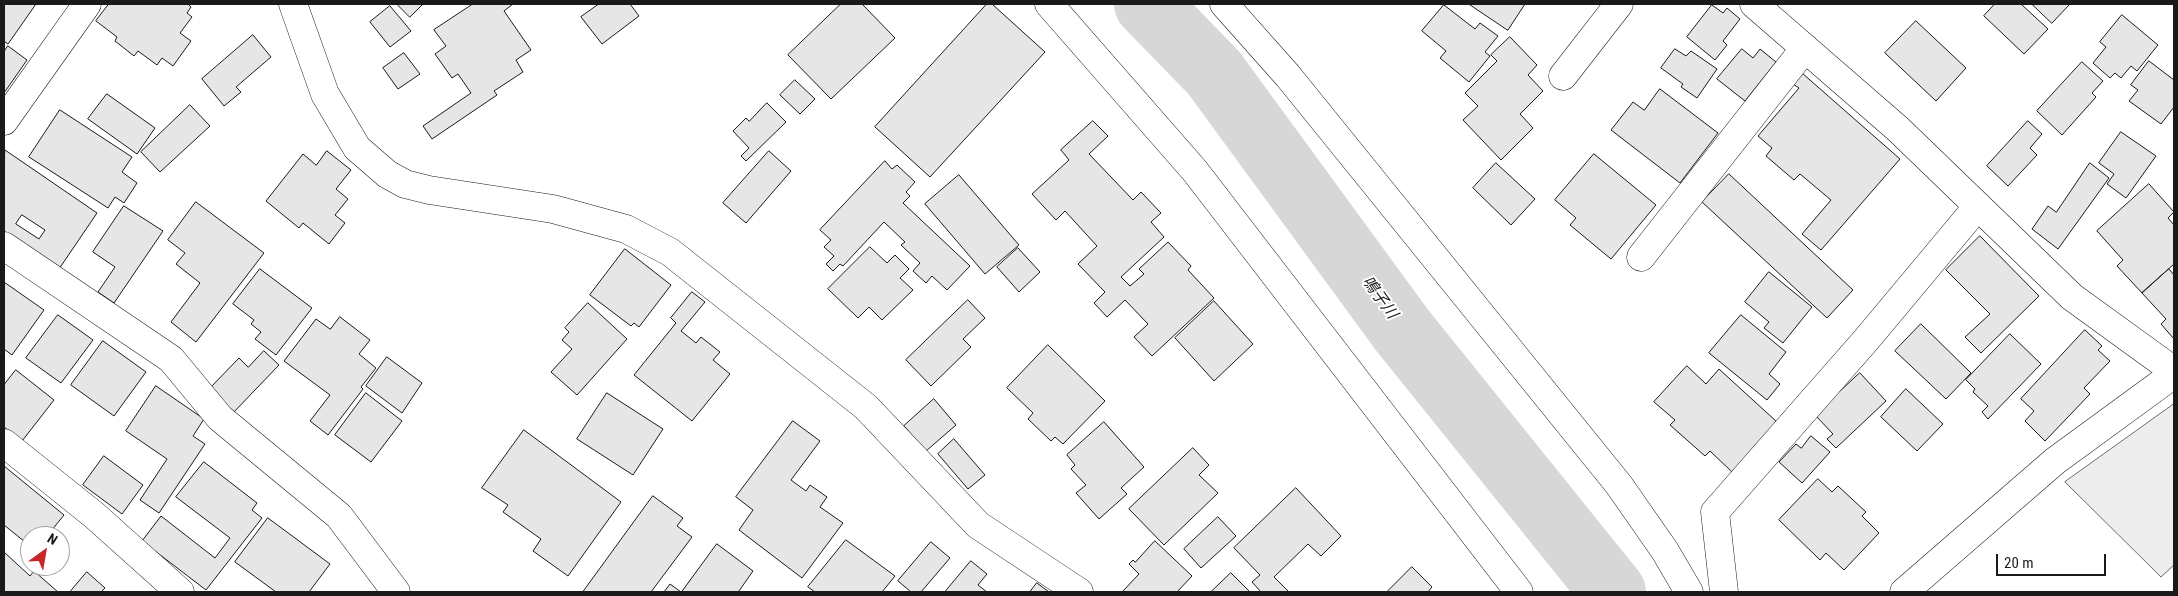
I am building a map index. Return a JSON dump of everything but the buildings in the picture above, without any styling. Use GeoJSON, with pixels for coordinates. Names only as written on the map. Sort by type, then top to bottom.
{"type":"FeatureCollection","features":[{"type":"Feature","properties":{"kind":"street"},"geometry":{"type":"LineString","coordinates":[[4,121],[87,4]]}},
{"type":"Feature","properties":{"kind":"street"},"geometry":{"type":"LineString","coordinates":[[293,4],[325,94],[356,148],[387,174],[406,184],[429,190],[552,209],[626,229],[670,252],[866,407],[978,525],[1079,592]]}},
{"type":"Feature","properties":{"kind":"street"},"geometry":{"type":"LineString","coordinates":[[1049,4],[1195,171],[1519,592]]}},
{"type":"Feature","properties":{"kind":"street"},"geometry":{"type":"LineString","coordinates":[[1224,4],[1288,76],[1619,484],[1665,551],[1689,592]]}},
{"type":"Feature","properties":{"kind":"street"},"geometry":{"type":"LineString","coordinates":[[1563,76],[1619,4]]}},
{"type":"Feature","properties":{"kind":"street"},"geometry":{"type":"LineString","coordinates":[[1754,4],[1898,129],[2072,297],[2174,372],[2055,461],[1904,592]]}},
{"type":"Feature","properties":{"kind":"street"},"geometry":{"type":"LineString","coordinates":[[1641,257],[1805,48]]}},
{"type":"Feature","properties":{"kind":"street"},"geometry":{"type":"LineString","coordinates":[[1724,592],[1715,512],[1866,340],[1978,206]]}},
{"type":"Feature","properties":{"kind":"street"},"geometry":{"type":"LineString","coordinates":[[4,246],[171,359],[220,418],[339,516],[396,592]]}},
{"type":"Feature","properties":{"kind":"street"},"geometry":{"type":"LineString","coordinates":[[4,444],[94,515],[180,592]]}},
{"type":"Feature","properties":{"kind":"shaded area"},"geometry":{"type":"Polygon","coordinates":[[[2174,404],[2174,565],[2161,577],[2065,482],[2174,404]]]}},
{"type":"Feature","properties":{"kind":"waterway","name":"鳴子川"},"geometry":{"type":"LineString","coordinates":[[1147,4],[1214,73],[1402,330],[1613,592]]}}]}
